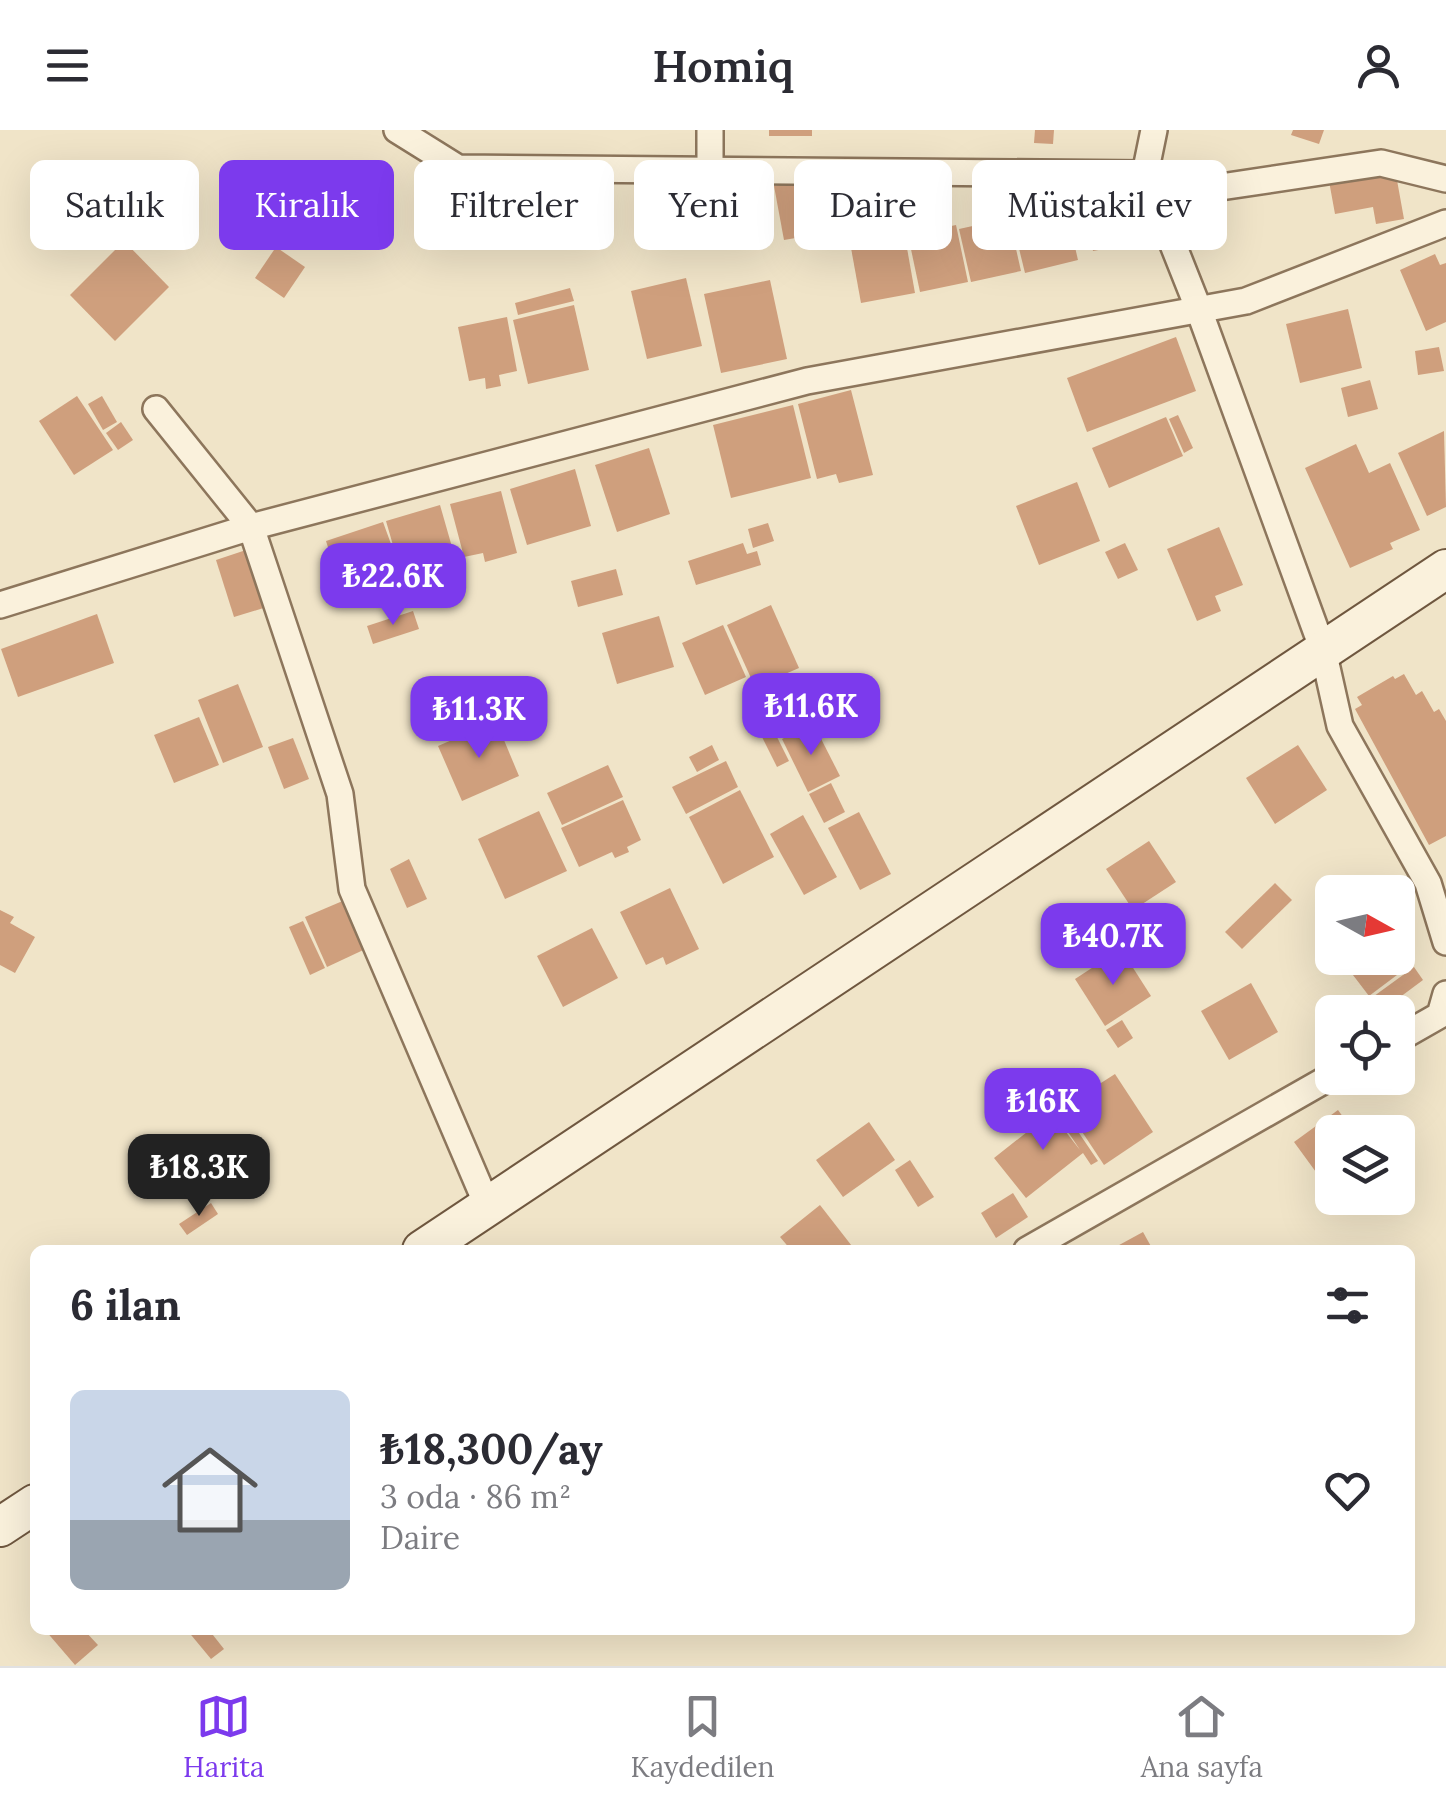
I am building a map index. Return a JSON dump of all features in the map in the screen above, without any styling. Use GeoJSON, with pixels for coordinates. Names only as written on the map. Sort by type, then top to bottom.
{"type":"FeatureCollection","features":[{"type":"Feature","properties":{"kind":"street"},"geometry":{"type":"LineString","coordinates":[[397,130],[458,168],[634,169]]}},
{"type":"Feature","properties":{"kind":"street"},"geometry":{"type":"LineString","coordinates":[[710,130],[710,160]]}},
{"type":"Feature","properties":{"kind":"street"},"geometry":{"type":"LineString","coordinates":[[1148,160],[1154,130]]}},
{"type":"Feature","properties":{"kind":"street"},"geometry":{"type":"LineString","coordinates":[[1227,186],[1381,162],[1446,179]]}},
{"type":"Feature","properties":{"kind":"street"},"geometry":{"type":"LineString","coordinates":[[774,170],[972,172]]}},
{"type":"Feature","properties":{"kind":"street"},"geometry":{"type":"LineString","coordinates":[[0,605],[251,527],[807,381],[1246,301],[1446,224]]}},
{"type":"Feature","properties":{"kind":"street"},"geometry":{"type":"LineString","coordinates":[[1175,250],[1323,650],[1340,726],[1428,883],[1446,942]]}},
{"type":"Feature","properties":{"kind":"street"},"geometry":{"type":"LineString","coordinates":[[156,409],[251,527],[340,794],[352,888],[488,1207]]}},
{"type":"Feature","properties":{"kind":"street"},"geometry":{"type":"LineString","coordinates":[[430,1245],[1446,569]]}},
{"type":"Feature","properties":{"kind":"street"},"geometry":{"type":"LineString","coordinates":[[1415,1029],[1440,1015],[1446,994]]}},
{"type":"Feature","properties":{"kind":"street"},"geometry":{"type":"LineString","coordinates":[[1036,1245],[1315,1086]]}},
{"type":"Feature","properties":{"kind":"street"},"geometry":{"type":"LineString","coordinates":[[0,1527],[30,1507]]}},
{"type":"Feature","properties":{"kind":"building"},"geometry":{"type":"Polygon","coordinates":[[[769,130],[812,130],[812,136],[769,136],[769,130]]]}},
{"type":"Feature","properties":{"kind":"building"},"geometry":{"type":"Polygon","coordinates":[[[1035,130],[1054,130],[1053,144],[1034,143],[1035,130]]]}},
{"type":"Feature","properties":{"kind":"building"},"geometry":{"type":"Polygon","coordinates":[[[1293,130],[1324,130],[1319,144],[1291,135],[1293,130]]]}},
{"type":"Feature","properties":{"kind":"building"},"geometry":{"type":"Polygon","coordinates":[[[1395,169],[1404,219],[1376,224],[1373,207],[1335,214],[1329,181],[1395,169]]]}},
{"type":"Feature","properties":{"kind":"building"},"geometry":{"type":"Polygon","coordinates":[[[794,183],[794,238],[784,240],[774,186],[794,183]]]}},
{"type":"Feature","properties":{"kind":"building"},"geometry":{"type":"Polygon","coordinates":[[[956,225],[968,282],[920,292],[911,250],[952,250],[952,226],[956,225]]]}},
{"type":"Feature","properties":{"kind":"building"},"geometry":{"type":"Polygon","coordinates":[[[972,226],[972,250],[1016,250],[1021,271],[971,282],[959,229],[972,226]]]}},
{"type":"Feature","properties":{"kind":"building"},"geometry":{"type":"Polygon","coordinates":[[[115,250],[133,250],[169,287],[115,341],[70,295],[115,250]]]}},
{"type":"Feature","properties":{"kind":"building"},"geometry":{"type":"Polygon","coordinates":[[[274,250],[280,250],[305,267],[284,298],[255,278],[274,250]]]}},
{"type":"Feature","properties":{"kind":"building"},"geometry":{"type":"Polygon","coordinates":[[[851,250],[907,250],[915,293],[861,303],[851,250]]]}},
{"type":"Feature","properties":{"kind":"building"},"geometry":{"type":"Polygon","coordinates":[[[1019,250],[1076,250],[1078,260],[1025,273],[1019,250]]]}},
{"type":"Feature","properties":{"kind":"building"},"geometry":{"type":"Polygon","coordinates":[[[1435,254],[1440,265],[1446,263],[1446,322],[1426,331],[1400,270],[1435,254]]]}},
{"type":"Feature","properties":{"kind":"building"},"geometry":{"type":"Polygon","coordinates":[[[686,278],[702,346],[647,359],[631,291],[686,278]]]}},
{"type":"Feature","properties":{"kind":"building"},"geometry":{"type":"Polygon","coordinates":[[[770,280],[787,359],[721,373],[704,294],[770,280]]]}},
{"type":"Feature","properties":{"kind":"building"},"geometry":{"type":"Polygon","coordinates":[[[570,288],[574,301],[518,315],[515,303],[570,288]]]}},
{"type":"Feature","properties":{"kind":"building"},"geometry":{"type":"Polygon","coordinates":[[[574,305],[589,370],[528,384],[513,320],[574,305]]]}},
{"type":"Feature","properties":{"kind":"building"},"geometry":{"type":"Polygon","coordinates":[[[1348,309],[1362,368],[1300,383],[1286,324],[1348,309]]]}},
{"type":"Feature","properties":{"kind":"building"},"geometry":{"type":"Polygon","coordinates":[[[507,317],[517,371],[499,375],[501,386],[486,389],[485,378],[469,381],[458,327],[507,317]]]}},
{"type":"Feature","properties":{"kind":"building"},"geometry":{"type":"Polygon","coordinates":[[[1176,337],[1196,391],[1087,432],[1067,378],[1176,337]]]}},
{"type":"Feature","properties":{"kind":"building"},"geometry":{"type":"Polygon","coordinates":[[[1439,347],[1444,371],[1418,375],[1415,351],[1439,347]]]}},
{"type":"Feature","properties":{"kind":"building"},"geometry":{"type":"Polygon","coordinates":[[[1370,380],[1378,409],[1348,417],[1341,388],[1370,380]]]}},
{"type":"Feature","properties":{"kind":"building"},"geometry":{"type":"Polygon","coordinates":[[[851,390],[873,475],[839,483],[836,474],[817,479],[798,404],[851,390]]]}},
{"type":"Feature","properties":{"kind":"building"},"geometry":{"type":"Polygon","coordinates":[[[77,396],[113,450],[74,475],[39,421],[77,396]]]}},
{"type":"Feature","properties":{"kind":"building"},"geometry":{"type":"Polygon","coordinates":[[[102,396],[117,422],[103,430],[88,404],[102,396]]]}},
{"type":"Feature","properties":{"kind":"building"},"geometry":{"type":"Polygon","coordinates":[[[793,405],[811,478],[731,498],[713,425],[793,405]]]}},
{"type":"Feature","properties":{"kind":"building"},"geometry":{"type":"Polygon","coordinates":[[[1178,415],[1193,448],[1184,453],[1169,419],[1178,415]]]}},
{"type":"Feature","properties":{"kind":"building"},"geometry":{"type":"Polygon","coordinates":[[[1166,417],[1183,456],[1109,488],[1092,448],[1166,417]]]}},
{"type":"Feature","properties":{"kind":"building"},"geometry":{"type":"Polygon","coordinates":[[[121,422],[133,440],[118,450],[106,433],[121,422]]]}},
{"type":"Feature","properties":{"kind":"building"},"geometry":{"type":"Polygon","coordinates":[[[1444,431],[1446,507],[1427,516],[1398,453],[1444,431]]]}},
{"type":"Feature","properties":{"kind":"building"},"geometry":{"type":"Polygon","coordinates":[[[1356,444],[1369,473],[1390,463],[1420,530],[1390,543],[1393,549],[1350,568],[1305,468],[1356,444]]]}},
{"type":"Feature","properties":{"kind":"building"},"geometry":{"type":"Polygon","coordinates":[[[649,448],[670,514],[617,532],[595,465],[649,448]]]}},
{"type":"Feature","properties":{"kind":"building"},"geometry":{"type":"Polygon","coordinates":[[[575,469],[591,526],[527,545],[510,489],[575,469]]]}},
{"type":"Feature","properties":{"kind":"building"},"geometry":{"type":"Polygon","coordinates":[[[1077,482],[1100,541],[1039,565],[1016,506],[1077,482]]]}},
{"type":"Feature","properties":{"kind":"building"},"geometry":{"type":"Polygon","coordinates":[[[501,491],[517,553],[485,562],[483,553],[464,557],[450,504],[501,491]]]}},
{"type":"Feature","properties":{"kind":"building"},"geometry":{"type":"Polygon","coordinates":[[[440,505],[454,554],[435,560],[436,564],[400,574],[402,578],[344,597],[326,541],[383,522],[399,566],[386,521],[440,505]]]}},
{"type":"Feature","properties":{"kind":"building"},"geometry":{"type":"Polygon","coordinates":[[[768,523],[774,541],[753,548],[748,529],[768,523]]]}},
{"type":"Feature","properties":{"kind":"building"},"geometry":{"type":"Polygon","coordinates":[[[1219,527],[1243,585],[1215,596],[1221,611],[1197,621],[1167,549],[1219,527]]]}},
{"type":"Feature","properties":{"kind":"building"},"geometry":{"type":"Polygon","coordinates":[[[743,543],[747,554],[757,551],[761,565],[696,585],[688,561],[743,543]]]}},
{"type":"Feature","properties":{"kind":"building"},"geometry":{"type":"Polygon","coordinates":[[[1125,543],[1138,570],[1118,579],[1105,552],[1125,543]]]}},
{"type":"Feature","properties":{"kind":"building"},"geometry":{"type":"Polygon","coordinates":[[[252,548],[270,606],[234,617],[216,560],[252,548]]]}},
{"type":"Feature","properties":{"kind":"building"},"geometry":{"type":"Polygon","coordinates":[[[616,569],[623,595],[578,607],[571,581],[616,569]]]}},
{"type":"Feature","properties":{"kind":"building"},"geometry":{"type":"Polygon","coordinates":[[[771,605],[799,668],[755,687],[727,625],[771,605]]]}},
{"type":"Feature","properties":{"kind":"building"},"geometry":{"type":"Polygon","coordinates":[[[413,611],[419,629],[373,644],[367,626],[413,611]]]}},
{"type":"Feature","properties":{"kind":"building"},"geometry":{"type":"Polygon","coordinates":[[[97,614],[114,663],[18,697],[1,649],[97,614]]]}},
{"type":"Feature","properties":{"kind":"building"},"geometry":{"type":"Polygon","coordinates":[[[659,616],[674,667],[617,684],[602,633],[659,616]]]}},
{"type":"Feature","properties":{"kind":"building"},"geometry":{"type":"Polygon","coordinates":[[[723,625],[746,677],[705,695],[682,643],[723,625]]]}},
{"type":"Feature","properties":{"kind":"building"},"geometry":{"type":"Polygon","coordinates":[[[1404,674],[1416,695],[1422,691],[1434,712],[1439,709],[1446,721],[1446,836],[1429,845],[1355,709],[1362,705],[1357,697],[1393,676],[1395,679],[1404,674]]]}},
{"type":"Feature","properties":{"kind":"building"},"geometry":{"type":"Polygon","coordinates":[[[238,684],[263,747],[223,763],[198,700],[238,684]]]}},
{"type":"Feature","properties":{"kind":"building"},"geometry":{"type":"Polygon","coordinates":[[[764,711],[789,761],[777,767],[752,717],[764,711]]]}},
{"type":"Feature","properties":{"kind":"building"},"geometry":{"type":"Polygon","coordinates":[[[199,717],[219,765],[174,783],[154,735],[199,717]]]}},
{"type":"Feature","properties":{"kind":"building"},"geometry":{"type":"Polygon","coordinates":[[[496,721],[519,776],[462,801],[438,746],[496,721]]]}},
{"type":"Feature","properties":{"kind":"building"},"geometry":{"type":"Polygon","coordinates":[[[813,723],[840,776],[808,792],[782,739],[813,723]]]}},
{"type":"Feature","properties":{"kind":"building"},"geometry":{"type":"Polygon","coordinates":[[[293,738],[309,779],[284,789],[268,747],[293,738]]]}},
{"type":"Feature","properties":{"kind":"building"},"geometry":{"type":"Polygon","coordinates":[[[712,745],[719,760],[697,772],[689,757],[712,745]]]}},
{"type":"Feature","properties":{"kind":"building"},"geometry":{"type":"Polygon","coordinates":[[[1298,745],[1327,790],[1275,824],[1246,778],[1298,745]]]}},
{"type":"Feature","properties":{"kind":"building"},"geometry":{"type":"Polygon","coordinates":[[[726,761],[738,787],[686,814],[672,787],[726,761]]]}},
{"type":"Feature","properties":{"kind":"building"},"geometry":{"type":"Polygon","coordinates":[[[608,765],[623,797],[562,825],[547,793],[608,765]]]}},
{"type":"Feature","properties":{"kind":"building"},"geometry":{"type":"Polygon","coordinates":[[[831,783],[845,812],[824,823],[809,794],[831,783]]]}},
{"type":"Feature","properties":{"kind":"building"},"geometry":{"type":"Polygon","coordinates":[[[740,790],[774,857],[723,884],[689,817],[740,790]]]}},
{"type":"Feature","properties":{"kind":"building"},"geometry":{"type":"Polygon","coordinates":[[[623,800],[641,840],[627,847],[629,852],[615,858],[612,852],[579,867],[561,828],[623,800]]]}},
{"type":"Feature","properties":{"kind":"building"},"geometry":{"type":"Polygon","coordinates":[[[539,811],[567,871],[505,899],[478,839],[539,811]]]}},
{"type":"Feature","properties":{"kind":"building"},"geometry":{"type":"Polygon","coordinates":[[[859,812],[891,874],[860,890],[828,828],[859,812]]]}},
{"type":"Feature","properties":{"kind":"building"},"geometry":{"type":"Polygon","coordinates":[[[803,815],[837,877],[804,895],[770,834],[803,815]]]}},
{"type":"Feature","properties":{"kind":"building"},"geometry":{"type":"Polygon","coordinates":[[[1149,841],[1176,882],[1133,910],[1106,869],[1149,841]]]}},
{"type":"Feature","properties":{"kind":"building"},"geometry":{"type":"Polygon","coordinates":[[[409,859],[427,899],[407,908],[390,869],[409,859]]]}},
{"type":"Feature","properties":{"kind":"building"},"geometry":{"type":"Polygon","coordinates":[[[1275,883],[1292,900],[1242,949],[1225,932],[1275,883]]]}},
{"type":"Feature","properties":{"kind":"building"},"geometry":{"type":"Polygon","coordinates":[[[670,888],[699,949],[666,965],[663,957],[646,965],[620,912],[670,888]]]}},
{"type":"Feature","properties":{"kind":"building"},"geometry":{"type":"Polygon","coordinates":[[[352,897],[374,945],[327,967],[305,917],[352,897]]]}},
{"type":"Feature","properties":{"kind":"building"},"geometry":{"type":"Polygon","coordinates":[[[0,910],[14,917],[10,923],[35,937],[15,973],[0,965],[0,910]]]}},
{"type":"Feature","properties":{"kind":"building"},"geometry":{"type":"Polygon","coordinates":[[[303,921],[325,968],[310,975],[289,927],[303,921]]]}},
{"type":"Feature","properties":{"kind":"building"},"geometry":{"type":"Polygon","coordinates":[[[592,928],[618,978],[563,1007],[537,956],[592,928]]]}},
{"type":"Feature","properties":{"kind":"building"},"geometry":{"type":"Polygon","coordinates":[[[1121,949],[1151,996],[1105,1026],[1075,979],[1121,949]]]}},
{"type":"Feature","properties":{"kind":"building"},"geometry":{"type":"Polygon","coordinates":[[[1415,968],[1423,980],[1403,995],[1376,995],[1403,975],[1415,975],[1415,968]]]}},
{"type":"Feature","properties":{"kind":"building"},"geometry":{"type":"Polygon","coordinates":[[[1353,975],[1397,975],[1370,995],[1353,975]]]}},
{"type":"Feature","properties":{"kind":"building"},"geometry":{"type":"Polygon","coordinates":[[[1251,983],[1278,1032],[1229,1060],[1201,1011],[1251,983]]]}},
{"type":"Feature","properties":{"kind":"building"},"geometry":{"type":"Polygon","coordinates":[[[1122,1020],[1133,1038],[1118,1048],[1106,1030],[1122,1020]]]}},
{"type":"Feature","properties":{"kind":"building"},"geometry":{"type":"Polygon","coordinates":[[[1115,1074],[1153,1132],[1104,1165],[1065,1106],[1115,1074]]]}},
{"type":"Feature","properties":{"kind":"building"},"geometry":{"type":"Polygon","coordinates":[[[1064,1111],[1098,1161],[1091,1165],[1083,1153],[1026,1198],[994,1158],[1051,1113],[1080,1150],[1057,1115],[1064,1111]]]}},
{"type":"Feature","properties":{"kind":"building"},"geometry":{"type":"Polygon","coordinates":[[[869,1122],[895,1160],[843,1197],[816,1160],[869,1122]]]}},
{"type":"Feature","properties":{"kind":"building"},"geometry":{"type":"Polygon","coordinates":[[[1315,1127],[1315,1171],[1294,1142],[1315,1127]]]}},
{"type":"Feature","properties":{"kind":"building"},"geometry":{"type":"Polygon","coordinates":[[[910,1160],[934,1197],[918,1207],[895,1170],[910,1160]]]}},
{"type":"Feature","properties":{"kind":"building"},"geometry":{"type":"Polygon","coordinates":[[[1013,1193],[1028,1217],[996,1238],[981,1213],[1013,1193]]]}},
{"type":"Feature","properties":{"kind":"building"},"geometry":{"type":"Polygon","coordinates":[[[211,1203],[218,1214],[187,1235],[179,1224],[211,1203]]]}},
{"type":"Feature","properties":{"kind":"building"},"geometry":{"type":"Polygon","coordinates":[[[820,1205],[851,1245],[787,1245],[780,1237],[820,1205]]]}},
{"type":"Feature","properties":{"kind":"building"},"geometry":{"type":"Polygon","coordinates":[[[1143,1232],[1150,1245],[1119,1245],[1143,1232]]]}},
{"type":"Feature","properties":{"kind":"building"},"geometry":{"type":"Polygon","coordinates":[[[49,1635],[89,1635],[98,1645],[75,1665],[49,1635]]]}},
{"type":"Feature","properties":{"kind":"building"},"geometry":{"type":"Polygon","coordinates":[[[191,1635],[213,1635],[224,1649],[211,1659],[191,1635]]]}}]}
